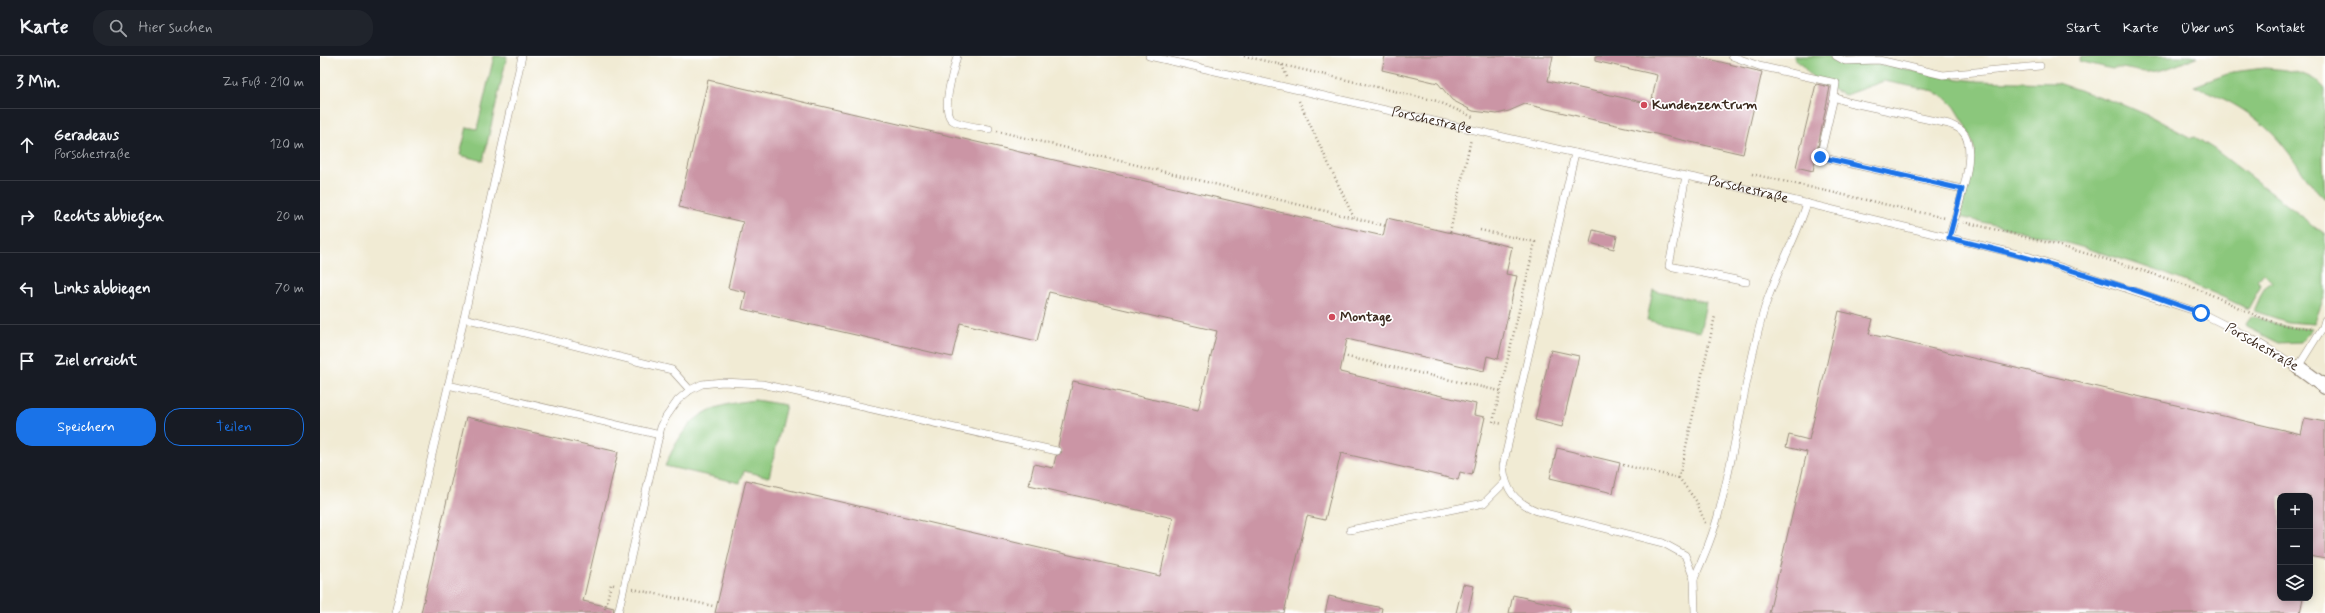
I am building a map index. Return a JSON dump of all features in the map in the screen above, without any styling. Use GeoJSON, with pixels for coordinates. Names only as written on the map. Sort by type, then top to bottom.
{"type":"FeatureCollection","features":[{"type":"Feature","properties":{"kind":"street","name":"Porschestraße"},"geometry":{"type":"LineString","coordinates":[[2298,367],[2325,387]]}},
{"type":"Feature","properties":{"kind":"lane"},"geometry":{"type":"LineString","coordinates":[[395,613],[464,318],[522,56]]}},
{"type":"Feature","properties":{"kind":"lane"},"geometry":{"type":"LineString","coordinates":[[957,56],[946,103],[948,114],[951,120],[989,130]]}},
{"type":"Feature","properties":{"kind":"lane","name":"Porschestraße"},"geometry":{"type":"LineString","coordinates":[[1149,56],[1575,153],[1807,203],[2030,257],[2078,271],[2201,313],[2249,337],[2298,367]]}},
{"type":"Feature","properties":{"kind":"lane"},"geometry":{"type":"LineString","coordinates":[[1732,56],[1759,66],[1836,83],[1820,157],[1962,189]]}},
{"type":"Feature","properties":{"kind":"lane"},"geometry":{"type":"LineString","coordinates":[[1836,56],[1845,61],[1879,60],[1944,75],[2040,66]]}},
{"type":"Feature","properties":{"kind":"lane"},"geometry":{"type":"LineString","coordinates":[[1834,97],[1949,124],[1963,131],[1968,143],[1970,159],[1949,238]]}},
{"type":"Feature","properties":{"kind":"lane"},"geometry":{"type":"LineString","coordinates":[[1575,153],[1503,466],[1505,482],[1511,493],[1522,504],[1537,511],[1663,543],[1685,555],[1694,579],[1695,613]]}},
{"type":"Feature","properties":{"kind":"lane"},"geometry":{"type":"LineString","coordinates":[[1686,176],[1669,266],[1746,282]]}},
{"type":"Feature","properties":{"kind":"lane"},"geometry":{"type":"LineString","coordinates":[[1694,579],[1711,538],[1720,509],[1751,361],[1764,309],[1779,267],[1807,203]]}},
{"type":"Feature","properties":{"kind":"lane"},"geometry":{"type":"LineString","coordinates":[[464,318],[672,370],[690,390]]}},
{"type":"Feature","properties":{"kind":"lane"},"geometry":{"type":"LineString","coordinates":[[2298,367],[2324,323]]}},
{"type":"Feature","properties":{"kind":"lane"},"geometry":{"type":"LineString","coordinates":[[618,613],[660,435],[666,417],[678,400],[690,390],[702,384],[723,382],[762,384],[1057,451]]}},
{"type":"Feature","properties":{"kind":"lane"},"geometry":{"type":"LineString","coordinates":[[448,385],[660,435]]}},
{"type":"Feature","properties":{"kind":"lane"},"geometry":{"type":"LineString","coordinates":[[1350,530],[1484,503],[1505,482]]}},
{"type":"Feature","properties":{"kind":"path"},"geometry":{"type":"LineString","coordinates":[[1282,64],[1354,218]]}},
{"type":"Feature","properties":{"kind":"path"},"geometry":{"type":"LineString","coordinates":[[989,130],[1386,226]]}},
{"type":"Feature","properties":{"kind":"path"},"geometry":{"type":"LineString","coordinates":[[1752,174],[2034,238],[2198,289],[2260,318],[2304,328],[2324,323]]}},
{"type":"Feature","properties":{"kind":"path"},"geometry":{"type":"LineString","coordinates":[[1480,230],[1535,242],[1493,422],[1513,426]]}},
{"type":"Feature","properties":{"kind":"path"},"geometry":{"type":"LineString","coordinates":[[1679,478],[1715,316]]}},
{"type":"Feature","properties":{"kind":"path"},"geometry":{"type":"LineString","coordinates":[[1344,356],[1500,391]]}},
{"type":"Feature","properties":{"kind":"path"},"geometry":{"type":"LineString","coordinates":[[1623,465],[1679,478],[1697,502],[1711,538]]}},
{"type":"Feature","properties":{"kind":"path"},"geometry":{"type":"LineString","coordinates":[[604,613],[611,584],[713,606]]}},
{"type":"Feature","properties":{"kind":"green space"},"geometry":{"type":"Polygon","coordinates":[[[494,56],[507,56],[483,161],[460,155],[467,127],[477,129],[494,56]]]}},
{"type":"Feature","properties":{"kind":"green space"},"geometry":{"type":"Polygon","coordinates":[[[1793,56],[1829,56],[1850,64],[1882,64],[1943,77],[1977,81],[2058,83],[2124,105],[2152,117],[2191,138],[2195,137],[2214,149],[2325,234],[2325,295],[2314,324],[2288,322],[2254,311],[2264,288],[2272,282],[2263,273],[2257,280],[2261,285],[2248,309],[2214,293],[2107,254],[2034,234],[1960,217],[1975,151],[1966,125],[1955,107],[1947,99],[1934,91],[1884,81],[1845,95],[1818,83],[1793,56]]]}},
{"type":"Feature","properties":{"kind":"green space"},"geometry":{"type":"Polygon","coordinates":[[[2081,56],[2198,56],[2168,68],[2149,72],[2120,68],[2112,69],[2079,61],[2081,56]]]}},
{"type":"Feature","properties":{"kind":"green space"},"geometry":{"type":"Polygon","coordinates":[[[2264,68],[2297,72],[2313,79],[2325,89],[2323,159],[2325,199],[2276,137],[2266,127],[2255,118],[2220,97],[2194,86],[2233,72],[2264,68]]]}},
{"type":"Feature","properties":{"kind":"green space"},"geometry":{"type":"Polygon","coordinates":[[[1653,290],[1706,302],[1700,332],[1647,320],[1653,290]]]}},
{"type":"Feature","properties":{"kind":"green space"},"geometry":{"type":"Polygon","coordinates":[[[2252,316],[2286,327],[2312,329],[2301,342],[2279,343],[2247,327],[2246,324],[2252,316]]]}},
{"type":"Feature","properties":{"kind":"green space"},"geometry":{"type":"Polygon","coordinates":[[[755,400],[786,405],[769,477],[744,471],[740,483],[665,466],[681,436],[689,425],[698,417],[722,406],[755,400]]]}},
{"type":"Feature","properties":{"kind":"building","name":"Kundenzentrum"},"geometry":{"type":"Polygon","coordinates":[[[1385,56],[1553,56],[1548,81],[1651,104],[1657,75],[1595,61],[1595,56],[1696,56],[1762,72],[1743,154],[1525,104],[1509,111],[1497,114],[1473,111],[1452,100],[1438,83],[1382,70],[1385,56]]]}},
{"type":"Feature","properties":{"kind":"building","name":"Montage"},"geometry":{"type":"Polygon","coordinates":[[[708,80],[1383,236],[1387,218],[1512,247],[1506,274],[1517,276],[1498,359],[1487,356],[1484,371],[1347,339],[1340,372],[1476,404],[1474,415],[1485,417],[1472,475],[1460,472],[1458,480],[1341,453],[1325,520],[1307,516],[1284,613],[715,613],[746,480],[1160,576],[1173,518],[1029,485],[1034,464],[1053,468],[1056,456],[1062,452],[1058,446],[1073,381],[1198,410],[1217,331],[1049,292],[1037,341],[960,323],[952,357],[742,309],[746,292],[728,288],[743,222],[679,207],[708,80]]]}},
{"type":"Feature","properties":{"kind":"building"},"geometry":{"type":"Polygon","coordinates":[[[1816,84],[1830,87],[1813,171],[1796,167],[1816,84]]]}},
{"type":"Feature","properties":{"kind":"building"},"geometry":{"type":"Polygon","coordinates":[[[1593,230],[1617,236],[1614,249],[1590,243],[1593,230]]]}},
{"type":"Feature","properties":{"kind":"building"},"geometry":{"type":"Polygon","coordinates":[[[1839,311],[1873,319],[1869,334],[2301,434],[2305,418],[2325,422],[2325,559],[2313,557],[2313,493],[2277,493],[2277,601],[2302,601],[2300,613],[1769,613],[1807,452],[1786,447],[1789,435],[1809,440],[1839,311]]]}},
{"type":"Feature","properties":{"kind":"building"},"geometry":{"type":"Polygon","coordinates":[[[1551,350],[1579,356],[1562,427],[1535,420],[1551,350]]]}},
{"type":"Feature","properties":{"kind":"building"},"geometry":{"type":"Polygon","coordinates":[[[466,417],[618,452],[583,601],[614,608],[613,613],[421,613],[466,417]]]}},
{"type":"Feature","properties":{"kind":"building"},"geometry":{"type":"Polygon","coordinates":[[[1557,448],[1620,463],[1613,493],[1550,478],[1557,448]]]}},
{"type":"Feature","properties":{"kind":"building"},"geometry":{"type":"Polygon","coordinates":[[[1463,584],[1474,586],[1468,613],[1456,613],[1463,584]]]}},
{"type":"Feature","properties":{"kind":"building"},"geometry":{"type":"Polygon","coordinates":[[[1513,595],[1570,608],[1570,613],[1509,613],[1513,595]]]}},
{"type":"Feature","properties":{"kind":"building"},"geometry":{"type":"Polygon","coordinates":[[[1329,596],[1382,608],[1381,613],[1325,613],[1329,596]]]}},
{"type":"Feature","properties":{"kind":"place","name":"Kundenzentrum"},"geometry":{"type":"Point","coordinates":[1644,105]}},
{"type":"Feature","properties":{"kind":"place","name":"Montage"},"geometry":{"type":"Point","coordinates":[1332,317]}},
{"type":"Feature","properties":{"kind":"route"},"geometry":{"type":"LineString","coordinates":[[1820,157],[1962,189],[1949,238],[2030,257],[2084,273],[2201,313]]}}]}
